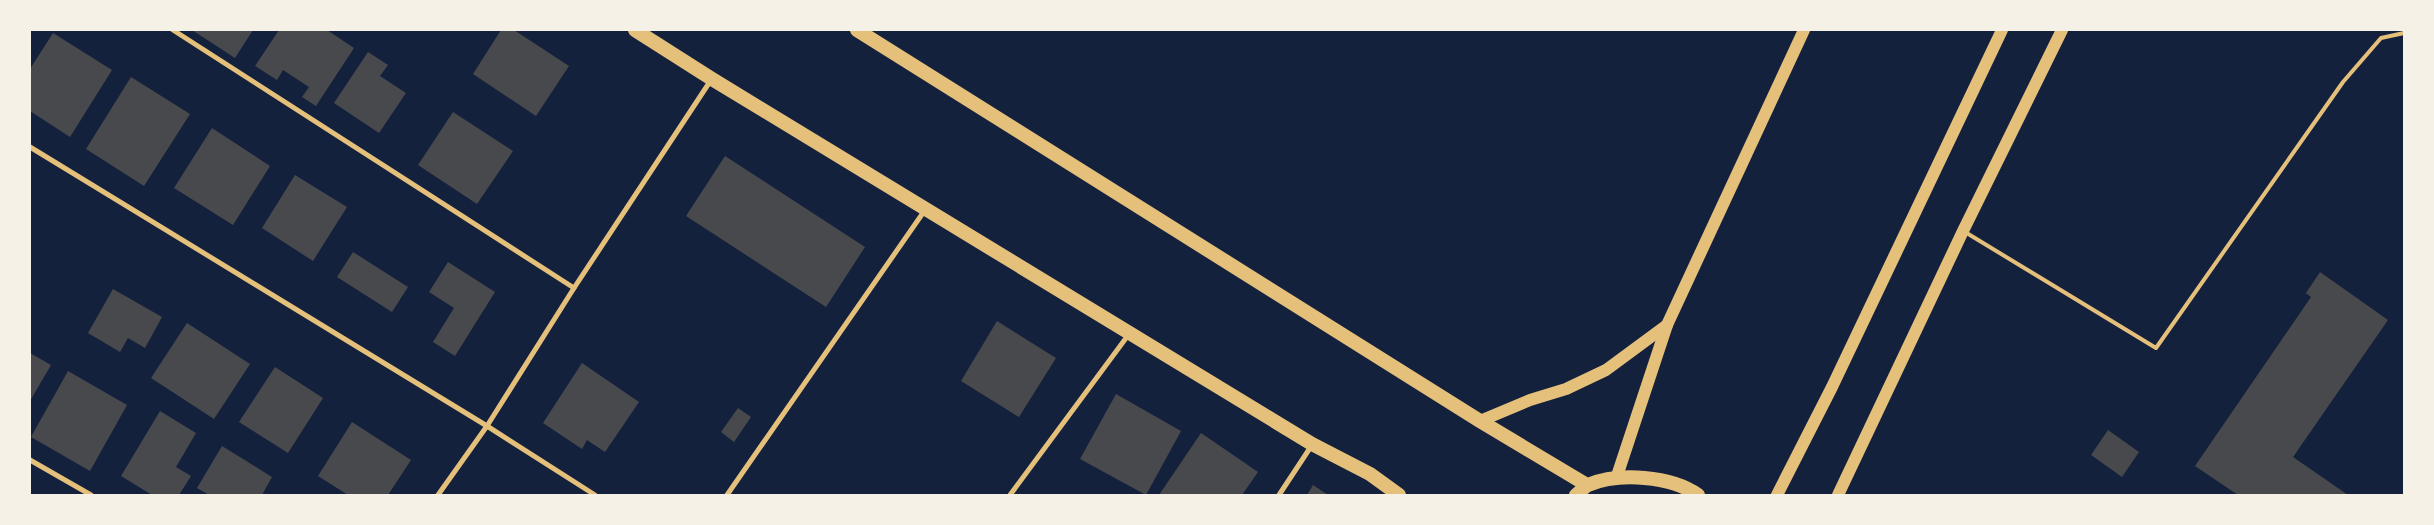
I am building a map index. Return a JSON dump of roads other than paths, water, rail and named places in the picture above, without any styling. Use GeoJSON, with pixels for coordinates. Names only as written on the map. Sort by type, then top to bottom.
{"type":"FeatureCollection","features":[{"type":"Feature","properties":{"kind":"highway"},"geometry":{"type":"LineString","coordinates":[[635,30],[712,79],[1312,444],[1370,474],[1399,495]]}},
{"type":"Feature","properties":{"kind":"highway"},"geometry":{"type":"LineString","coordinates":[[858,30],[1480,420],[1587,485]]}},
{"type":"Feature","properties":{"kind":"highway"},"geometry":{"type":"LineString","coordinates":[[1576,495],[1587,485],[1616,479],[1643,477],[1670,482],[1698,495]]}},
{"type":"Feature","properties":{"kind":"main road"},"geometry":{"type":"LineString","coordinates":[[1616,479],[1667,325],[1804,30]]}},
{"type":"Feature","properties":{"kind":"main road"},"geometry":{"type":"LineString","coordinates":[[1778,495],[1832,387],[2002,30]]}},
{"type":"Feature","properties":{"kind":"main road"},"geometry":{"type":"LineString","coordinates":[[1838,495],[1963,231],[2062,30]]}},
{"type":"Feature","properties":{"kind":"main road"},"geometry":{"type":"LineString","coordinates":[[1480,420],[1530,400],[1566,389],[1606,370],[1667,325]]}},
{"type":"Feature","properties":{"kind":"street"},"geometry":{"type":"LineString","coordinates":[[172,30],[574,288]]}},
{"type":"Feature","properties":{"kind":"street"},"geometry":{"type":"LineString","coordinates":[[438,495],[487,426],[574,288],[712,79]]}},
{"type":"Feature","properties":{"kind":"street"},"geometry":{"type":"LineString","coordinates":[[30,147],[487,426],[595,495]]}},
{"type":"Feature","properties":{"kind":"street"},"geometry":{"type":"LineString","coordinates":[[727,495],[925,209]]}},
{"type":"Feature","properties":{"kind":"street"},"geometry":{"type":"LineString","coordinates":[[1010,495],[1130,332]]}},
{"type":"Feature","properties":{"kind":"street"},"geometry":{"type":"LineString","coordinates":[[1279,495],[1312,444]]}},
{"type":"Feature","properties":{"kind":"street"},"geometry":{"type":"LineString","coordinates":[[30,460],[91,495]]}},
{"type":"Feature","properties":{"kind":"lane"},"geometry":{"type":"LineString","coordinates":[[1963,231],[2156,348],[2343,82],[2381,38],[2404,33]]}}]}
